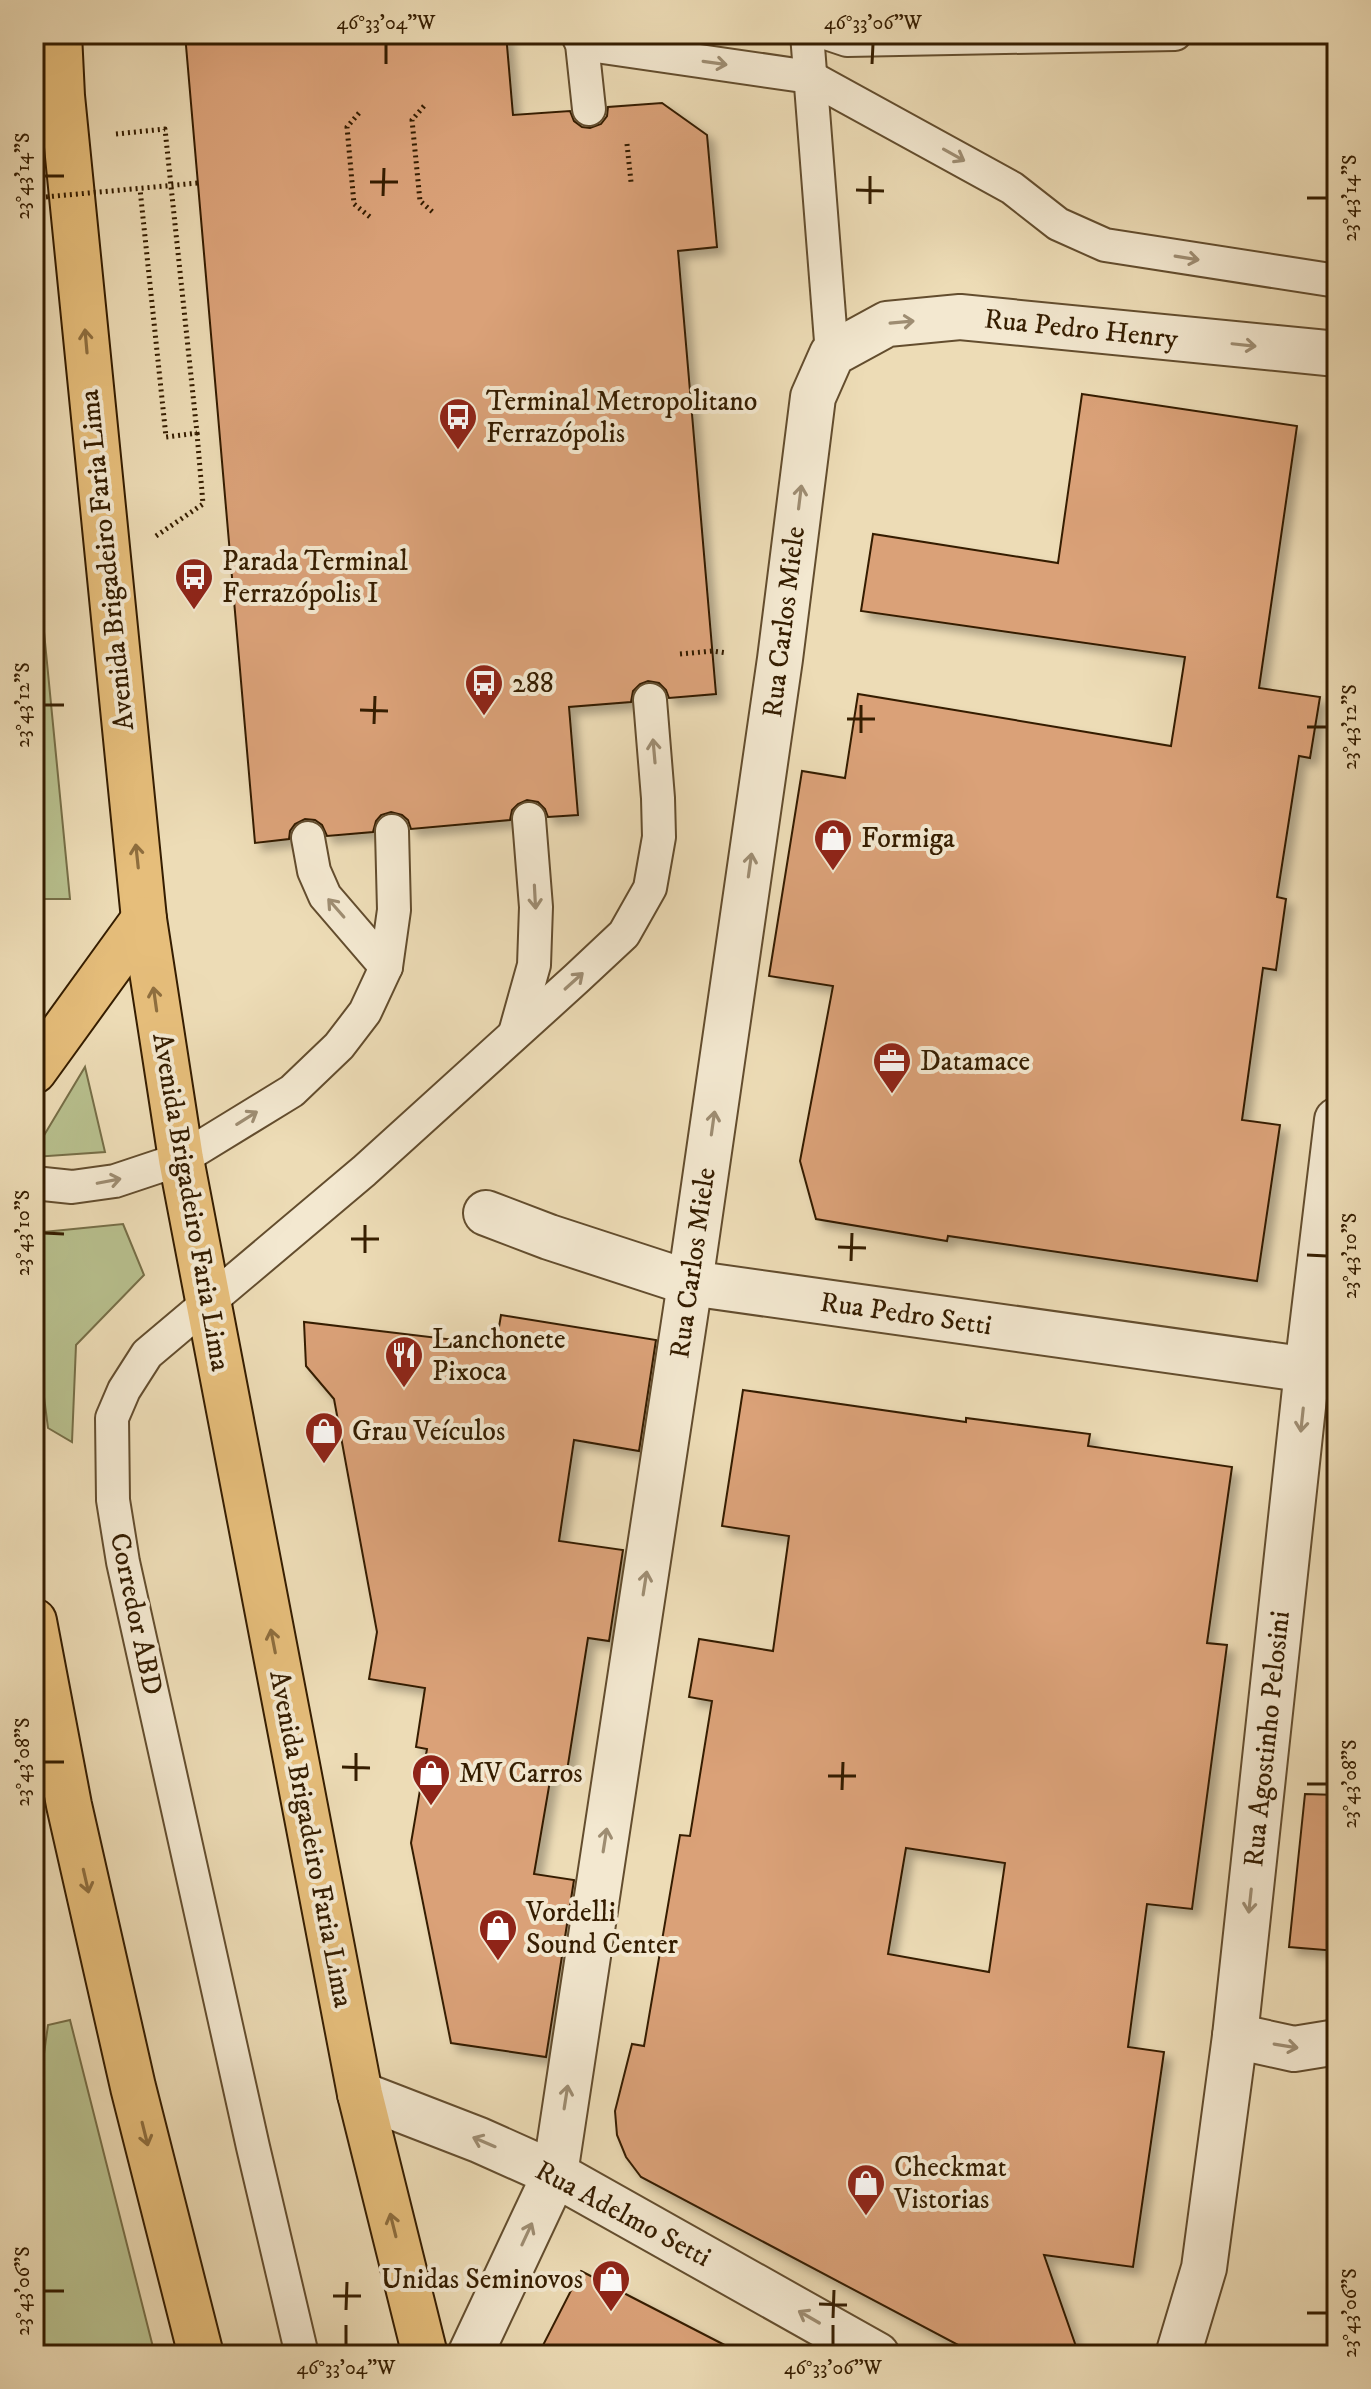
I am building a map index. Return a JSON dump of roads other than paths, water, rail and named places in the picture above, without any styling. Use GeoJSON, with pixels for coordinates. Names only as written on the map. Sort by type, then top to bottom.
{"type":"FeatureCollection","features":[{"type":"Feature","properties":{"kind":"main road","name":"Avenida Brigadeiro Faria Lima"},"geometry":{"type":"LineString","coordinates":[[59,34],[62,96],[144,919],[181,1159],[360,2094],[425,2355]]}},
{"type":"Feature","properties":{"kind":"main road"},"geometry":{"type":"LineString","coordinates":[[34,1071],[144,919]]}},
{"type":"Feature","properties":{"kind":"main road"},"geometry":{"type":"LineString","coordinates":[[34,1621],[72,1820],[133,2087],[201,2355]]}},
{"type":"Feature","properties":{"kind":"street","name":"Rua Pedro Henry"},"geometry":{"type":"LineString","coordinates":[[832,354],[887,324],[960,317],[1337,354]]}},
{"type":"Feature","properties":{"kind":"street","name":"Rua Carlos Miele"},"geometry":{"type":"LineString","coordinates":[[470,2355],[555,2174],[690,1283],[780,659],[813,397],[832,354]]}},
{"type":"Feature","properties":{"kind":"street","name":"Rua Agostinho Pelosini"},"geometry":{"type":"LineString","coordinates":[[1178,2355],[1204,2268],[1322,1372],[1337,1120]]}},
{"type":"Feature","properties":{"kind":"street","name":"Rua Pedro Setti"},"geometry":{"type":"LineString","coordinates":[[486,1213],[690,1283],[1322,1372]]}},
{"type":"Feature","properties":{"kind":"street"},"geometry":{"type":"LineString","coordinates":[[1235,2036],[1294,2049],[1337,2042]]}},
{"type":"Feature","properties":{"kind":"street","name":"Rua Adelmo Setti"},"geometry":{"type":"LineString","coordinates":[[360,2094],[479,2140],[555,2174],[877,2355]]}},
{"type":"Feature","properties":{"kind":"lane"},"geometry":{"type":"LineString","coordinates":[[807,34],[832,354]]}},
{"type":"Feature","properties":{"kind":"lane"},"geometry":{"type":"LineString","coordinates":[[829,34],[847,40],[1175,34]]}},
{"type":"Feature","properties":{"kind":"lane"},"geometry":{"type":"LineString","coordinates":[[589,109],[580,39],[810,77],[1012,188],[1058,224],[1105,245],[1337,281]]}},
{"type":"Feature","properties":{"kind":"lane","name":"Corredor ABD"},"geometry":{"type":"LineString","coordinates":[[302,2355],[123,1562],[113,1500],[112,1418],[124,1390],[147,1354],[364,1171],[624,934],[650,888],[659,837],[650,700]]}},
{"type":"Feature","properties":{"kind":"lane"},"geometry":{"type":"LineString","coordinates":[[515,1033],[534,965],[536,907],[529,819]]}},
{"type":"Feature","properties":{"kind":"lane"},"geometry":{"type":"LineString","coordinates":[[34,1183],[72,1187],[115,1181],[181,1159],[292,1091],[339,1046],[365,1012],[386,967],[394,910],[392,831]]}},
{"type":"Feature","properties":{"kind":"lane"},"geometry":{"type":"LineString","coordinates":[[308,838],[314,871],[325,896],[386,967]]}},
{"type":"Feature","properties":{"kind":"place","name":"Terminal Metropolitano Ferrazópolis"},"geometry":{"type":"Point","coordinates":[458,451]}},
{"type":"Feature","properties":{"kind":"place","name":"Parada Terminal Ferrazópolis I"},"geometry":{"type":"Point","coordinates":[194,611]}},
{"type":"Feature","properties":{"kind":"place","name":"288"},"geometry":{"type":"Point","coordinates":[484,717]}},
{"type":"Feature","properties":{"kind":"place","name":"Formiga"},"geometry":{"type":"Point","coordinates":[833,872]}},
{"type":"Feature","properties":{"kind":"place","name":"Datamace"},"geometry":{"type":"Point","coordinates":[892,1095]}},
{"type":"Feature","properties":{"kind":"place","name":"Lanchonete Pixoca"},"geometry":{"type":"Point","coordinates":[404,1389]}},
{"type":"Feature","properties":{"kind":"place","name":"Grau Veículos"},"geometry":{"type":"Point","coordinates":[324,1465]}},
{"type":"Feature","properties":{"kind":"place","name":"MV Carros"},"geometry":{"type":"Point","coordinates":[431,1807]}},
{"type":"Feature","properties":{"kind":"place","name":"Vordelli Sound Center"},"geometry":{"type":"Point","coordinates":[498,1962]}},
{"type":"Feature","properties":{"kind":"place","name":"Checkmat Vistorias"},"geometry":{"type":"Point","coordinates":[866,2217]}},
{"type":"Feature","properties":{"kind":"place","name":"Unidas Seminovos"},"geometry":{"type":"Point","coordinates":[611,2313]}}]}
